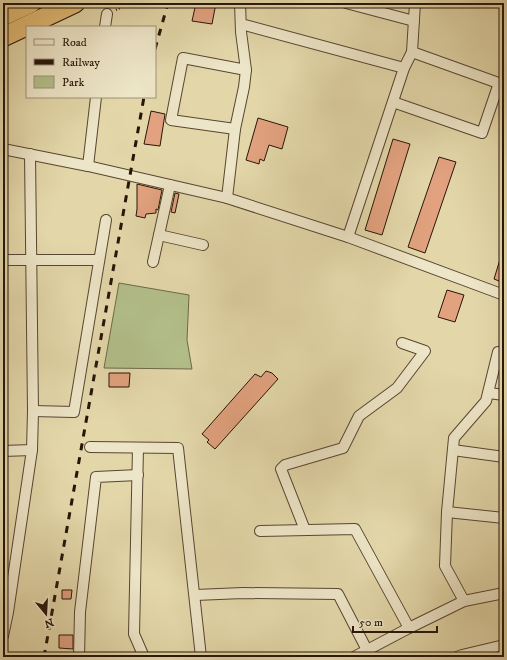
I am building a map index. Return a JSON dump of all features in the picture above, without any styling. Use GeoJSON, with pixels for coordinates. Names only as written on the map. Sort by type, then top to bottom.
{"type":"FeatureCollection","features":[{"type":"Feature","properties":{"kind":"highway"},"geometry":{"type":"LineString","coordinates":[[3,16],[31,3]]}},
{"type":"Feature","properties":{"kind":"highway"},"geometry":{"type":"LineString","coordinates":[[26,26],[75,3]]}},
{"type":"Feature","properties":{"kind":"highway"},"geometry":{"type":"LineString","coordinates":[[3,37],[26,26]]}},
{"type":"Feature","properties":{"kind":"street"},"geometry":{"type":"LineString","coordinates":[[226,198],[246,70],[240,3]]}},
{"type":"Feature","properties":{"kind":"street"},"geometry":{"type":"LineString","coordinates":[[346,3],[414,21]]}},
{"type":"Feature","properties":{"kind":"street"},"geometry":{"type":"LineString","coordinates":[[348,237],[404,68],[412,52],[415,3]]}},
{"type":"Feature","properties":{"kind":"street"},"geometry":{"type":"LineString","coordinates":[[105,26],[107,14]]}},
{"type":"Feature","properties":{"kind":"street"},"geometry":{"type":"LineString","coordinates":[[241,24],[404,68]]}},
{"type":"Feature","properties":{"kind":"street"},"geometry":{"type":"LineString","coordinates":[[393,102],[482,133],[501,84],[412,52]]}},
{"type":"Feature","properties":{"kind":"street"},"geometry":{"type":"LineString","coordinates":[[236,129],[171,120],[183,58],[246,70]]}},
{"type":"Feature","properties":{"kind":"street"},"geometry":{"type":"LineString","coordinates":[[88,166],[96,98]]}},
{"type":"Feature","properties":{"kind":"street"},"geometry":{"type":"LineString","coordinates":[[3,149],[88,166],[226,198],[348,237],[504,295]]}},
{"type":"Feature","properties":{"kind":"street"},"geometry":{"type":"LineString","coordinates":[[3,636],[8,612],[32,450],[33,411],[30,154]]}},
{"type":"Feature","properties":{"kind":"street"},"geometry":{"type":"LineString","coordinates":[[153,262],[170,185]]}},
{"type":"Feature","properties":{"kind":"street"},"geometry":{"type":"LineString","coordinates":[[33,411],[74,412],[106,220]]}},
{"type":"Feature","properties":{"kind":"street"},"geometry":{"type":"LineString","coordinates":[[159,235],[203,245]]}},
{"type":"Feature","properties":{"kind":"street"},"geometry":{"type":"LineString","coordinates":[[3,260],[99,260]]}},
{"type":"Feature","properties":{"kind":"street"},"geometry":{"type":"LineString","coordinates":[[305,530],[281,469],[285,465],[343,448],[359,416],[397,388],[425,351],[402,343]]}},
{"type":"Feature","properties":{"kind":"street"},"geometry":{"type":"LineString","coordinates":[[464,601],[445,566],[447,512],[454,438],[486,402],[498,352]]}},
{"type":"Feature","properties":{"kind":"street"},"geometry":{"type":"LineString","coordinates":[[489,393],[504,395]]}},
{"type":"Feature","properties":{"kind":"street"},"geometry":{"type":"LineString","coordinates":[[90,447],[178,448],[201,657]]}},
{"type":"Feature","properties":{"kind":"street"},"geometry":{"type":"LineString","coordinates":[[138,448],[134,634],[144,657]]}},
{"type":"Feature","properties":{"kind":"street"},"geometry":{"type":"LineString","coordinates":[[3,451],[32,450]]}},
{"type":"Feature","properties":{"kind":"street"},"geometry":{"type":"LineString","coordinates":[[453,450],[504,457]]}},
{"type":"Feature","properties":{"kind":"street"},"geometry":{"type":"LineString","coordinates":[[79,657],[80,612],[96,477],[138,475]]}},
{"type":"Feature","properties":{"kind":"street"},"geometry":{"type":"LineString","coordinates":[[447,512],[504,518]]}},
{"type":"Feature","properties":{"kind":"street"},"geometry":{"type":"LineString","coordinates":[[260,531],[355,529],[409,628]]}},
{"type":"Feature","properties":{"kind":"street"},"geometry":{"type":"LineString","coordinates":[[194,595],[243,593],[338,594],[367,650]]}},
{"type":"Feature","properties":{"kind":"street"},"geometry":{"type":"LineString","coordinates":[[354,657],[464,601],[504,593]]}},
{"type":"Feature","properties":{"kind":"street"},"geometry":{"type":"LineString","coordinates":[[457,657],[504,645]]}},
{"type":"Feature","properties":{"kind":"path"},"geometry":{"type":"LineString","coordinates":[[107,14],[131,3]]}},
{"type":"Feature","properties":{"kind":"green space"},"geometry":{"type":"Polygon","coordinates":[[[119,283],[189,295],[187,340],[192,369],[104,368],[119,283]]]}},
{"type":"Feature","properties":{"kind":"building"},"geometry":{"type":"Polygon","coordinates":[[[196,3],[216,3],[212,24],[192,21],[196,3]]]}},
{"type":"Feature","properties":{"kind":"building"},"geometry":{"type":"Polygon","coordinates":[[[151,111],[165,114],[160,146],[144,144],[151,111]]]}},
{"type":"Feature","properties":{"kind":"building"},"geometry":{"type":"Polygon","coordinates":[[[258,118],[288,127],[282,149],[269,145],[264,161],[260,159],[259,164],[246,160],[258,118]]]}},
{"type":"Feature","properties":{"kind":"building"},"geometry":{"type":"Polygon","coordinates":[[[393,139],[410,144],[382,235],[365,230],[393,139]]]}},
{"type":"Feature","properties":{"kind":"building"},"geometry":{"type":"Polygon","coordinates":[[[439,157],[456,162],[425,253],[408,247],[439,157]]]}},
{"type":"Feature","properties":{"kind":"building"},"geometry":{"type":"Polygon","coordinates":[[[137,184],[162,190],[158,210],[156,209],[156,213],[146,214],[145,218],[136,216],[137,184]]]}},
{"type":"Feature","properties":{"kind":"building"},"geometry":{"type":"Polygon","coordinates":[[[175,193],[179,194],[175,213],[171,212],[175,193]]]}},
{"type":"Feature","properties":{"kind":"building"},"geometry":{"type":"Polygon","coordinates":[[[502,253],[504,253],[504,283],[494,279],[502,253]]]}},
{"type":"Feature","properties":{"kind":"building"},"geometry":{"type":"Polygon","coordinates":[[[447,290],[464,295],[455,322],[438,317],[447,290]]]}},
{"type":"Feature","properties":{"kind":"building"},"geometry":{"type":"Polygon","coordinates":[[[266,371],[272,373],[278,379],[215,449],[207,442],[209,440],[202,434],[255,374],[261,377],[266,371]]]}},
{"type":"Feature","properties":{"kind":"building"},"geometry":{"type":"Polygon","coordinates":[[[109,373],[130,373],[129,387],[109,387],[109,373]]]}},
{"type":"Feature","properties":{"kind":"building"},"geometry":{"type":"Polygon","coordinates":[[[62,590],[72,590],[71,599],[62,599],[62,590]]]}},
{"type":"Feature","properties":{"kind":"building"},"geometry":{"type":"Polygon","coordinates":[[[59,635],[73,635],[73,649],[59,648],[59,635]]]}},
{"type":"Feature","properties":{"kind":"railway"},"geometry":{"type":"LineString","coordinates":[[156,45],[168,3]]}},
{"type":"Feature","properties":{"kind":"railway"},"geometry":{"type":"LineString","coordinates":[[44,657],[144,98]]}}]}
